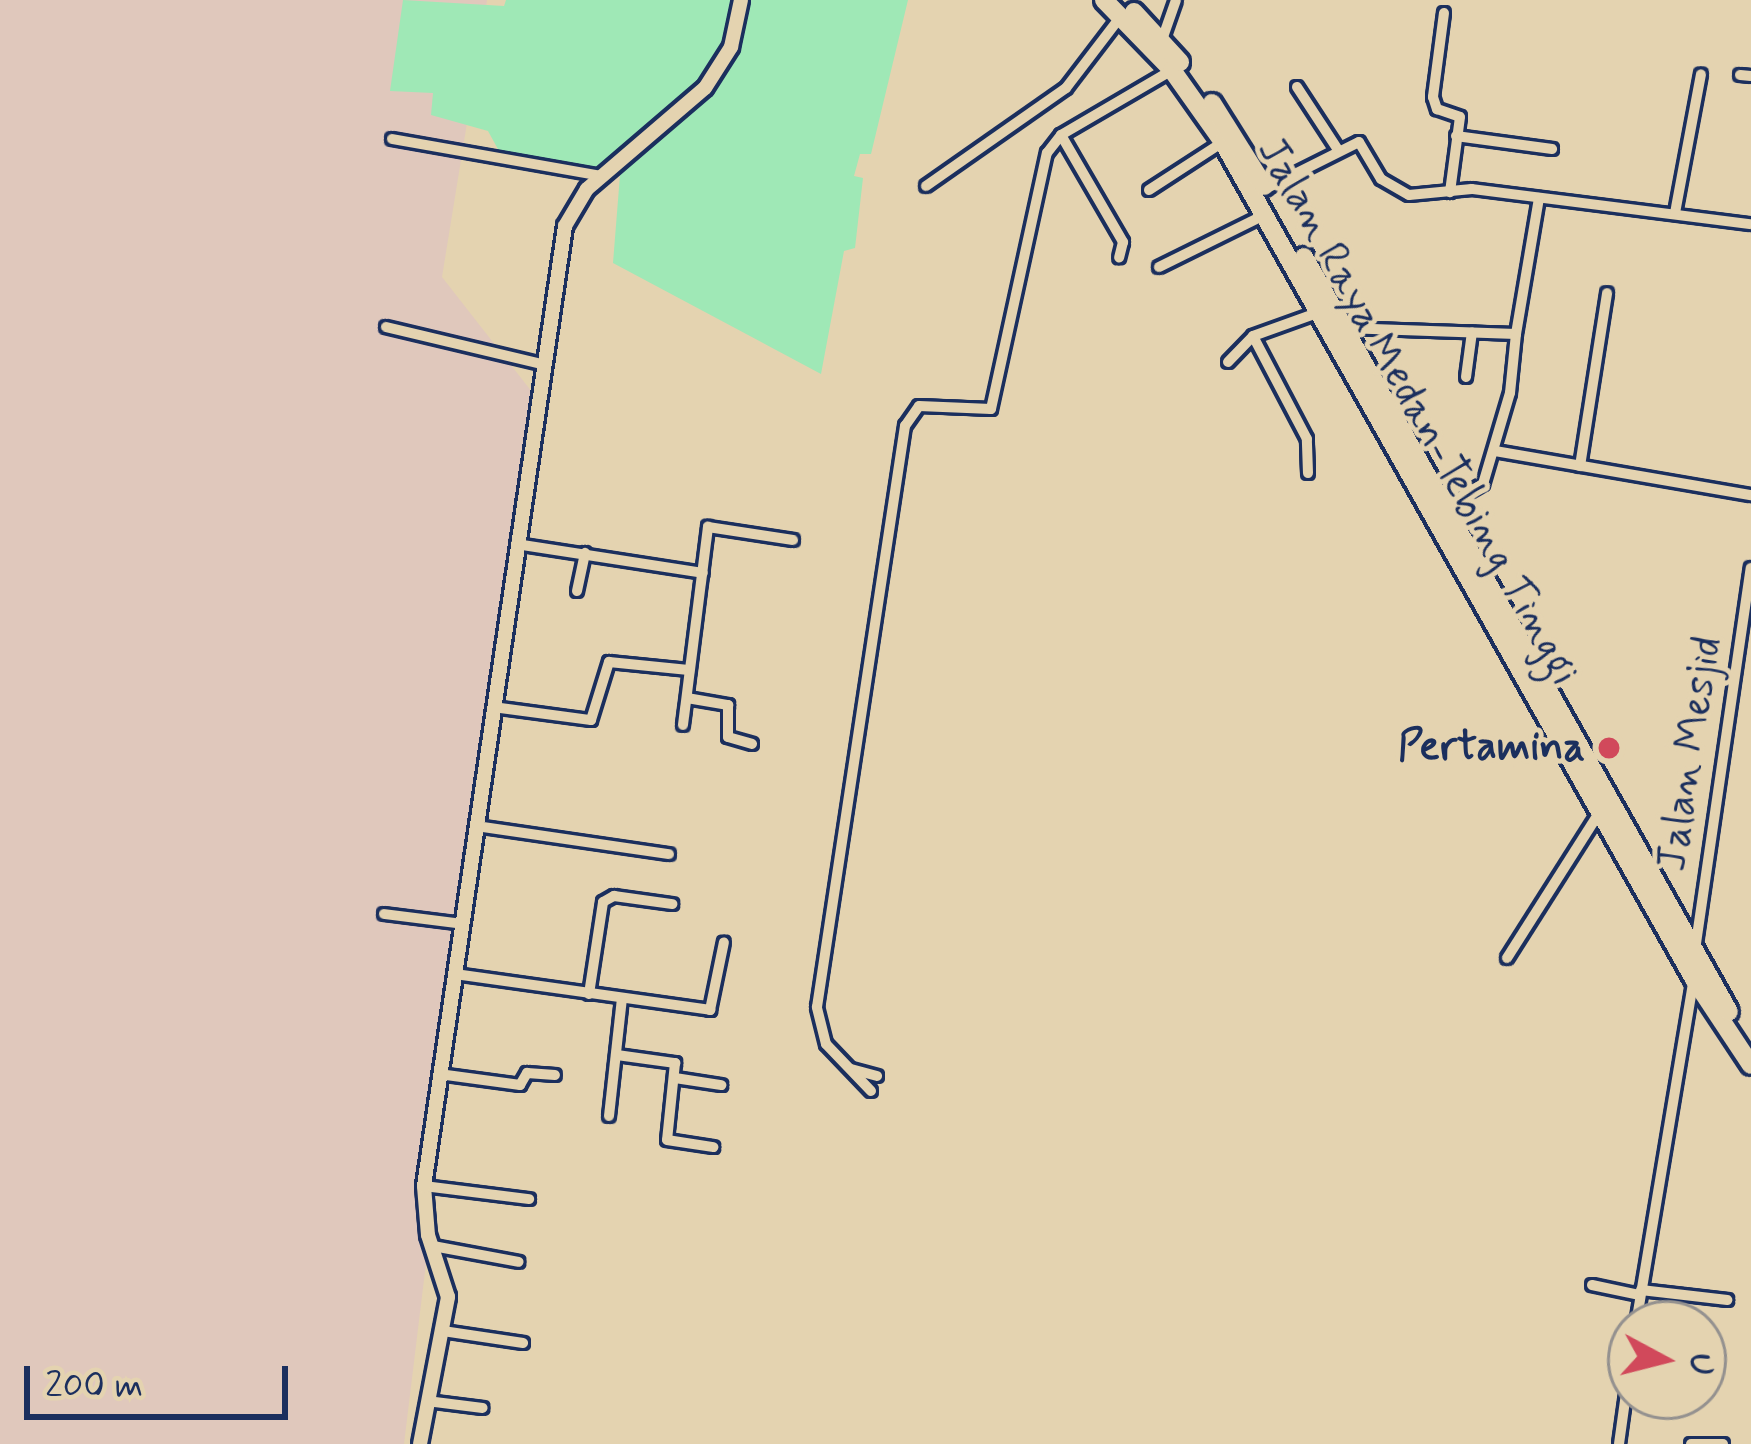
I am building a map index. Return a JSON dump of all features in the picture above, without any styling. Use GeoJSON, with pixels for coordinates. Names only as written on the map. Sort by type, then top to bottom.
{"type":"FeatureCollection","features":[{"type":"Feature","properties":{"kind":"highway","name":"Jalan Raya Medan-Tebing Tinggi"},"geometry":{"type":"LineString","coordinates":[[1104,0],[1162,40],[1414,465],[1447,505],[1751,1045]]}},
{"type":"Feature","properties":{"kind":"highway","name":"Jalan Raya Medan-Tebing Tinggi"},"geometry":{"type":"LineString","coordinates":[[1121,8],[1177,67],[1265,189],[1694,979],[1751,1065]]}},
{"type":"Feature","properties":{"kind":"street"},"geometry":{"type":"LineString","coordinates":[[420,1444],[447,1285],[433,1246],[424,1186],[567,217],[602,176],[705,88],[731,47],[741,0]]}},
{"type":"Feature","properties":{"kind":"street"},"geometry":{"type":"LineString","coordinates":[[1162,40],[1176,0]]}},
{"type":"Feature","properties":{"kind":"street"},"geometry":{"type":"LineString","coordinates":[[926,186],[1066,88],[1121,8]]}},
{"type":"Feature","properties":{"kind":"street"},"geometry":{"type":"LineString","coordinates":[[1444,13],[1434,104],[1460,116],[1450,192]]}},
{"type":"Feature","properties":{"kind":"street"},"geometry":{"type":"LineString","coordinates":[[871,1091],[826,1044],[818,995],[904,426],[919,406],[979,413],[994,404],[1043,163],[1061,134],[1177,67]]}},
{"type":"Feature","properties":{"kind":"street"},"geometry":{"type":"LineString","coordinates":[[1675,213],[1702,74]]}},
{"type":"Feature","properties":{"kind":"street"},"geometry":{"type":"LineString","coordinates":[[1297,87],[1338,150]]}},
{"type":"Feature","properties":{"kind":"street"},"geometry":{"type":"LineString","coordinates":[[1061,134],[1123,242],[1119,258]]}},
{"type":"Feature","properties":{"kind":"street"},"geometry":{"type":"LineString","coordinates":[[1456,136],[1552,149]]}},
{"type":"Feature","properties":{"kind":"street"},"geometry":{"type":"LineString","coordinates":[[392,139],[602,176]]}},
{"type":"Feature","properties":{"kind":"street"},"geometry":{"type":"LineString","coordinates":[[1149,190],[1223,142]]}},
{"type":"Feature","properties":{"kind":"street"},"geometry":{"type":"LineString","coordinates":[[1265,189],[1359,142],[1381,179],[1409,195],[1450,192],[1539,198],[1751,224]]}},
{"type":"Feature","properties":{"kind":"street"},"geometry":{"type":"LineString","coordinates":[[1447,505],[1483,484],[1495,451],[1539,198]]}},
{"type":"Feature","properties":{"kind":"street"},"geometry":{"type":"LineString","coordinates":[[1160,267],[1266,214]]}},
{"type":"Feature","properties":{"kind":"street"},"geometry":{"type":"LineString","coordinates":[[1580,466],[1607,292]]}},
{"type":"Feature","properties":{"kind":"street"},"geometry":{"type":"LineString","coordinates":[[1228,362],[1253,336],[1320,311]]}},
{"type":"Feature","properties":{"kind":"street"},"geometry":{"type":"LineString","coordinates":[[386,327],[545,365]]}},
{"type":"Feature","properties":{"kind":"street"},"geometry":{"type":"LineString","coordinates":[[1344,328],[1516,334]]}},
{"type":"Feature","properties":{"kind":"street"},"geometry":{"type":"LineString","coordinates":[[1466,377],[1472,332]]}},
{"type":"Feature","properties":{"kind":"street"},"geometry":{"type":"LineString","coordinates":[[1253,336],[1306,439],[1308,473]]}},
{"type":"Feature","properties":{"kind":"street"},"geometry":{"type":"LineString","coordinates":[[1495,451],[1751,495]]}},
{"type":"Feature","properties":{"kind":"street"},"geometry":{"type":"LineString","coordinates":[[683,724],[709,526],[793,540]]}},
{"type":"Feature","properties":{"kind":"street"},"geometry":{"type":"LineString","coordinates":[[516,544],[703,573]]}},
{"type":"Feature","properties":{"kind":"street"},"geometry":{"type":"LineString","coordinates":[[578,590],[585,554]]}},
{"type":"Feature","properties":{"kind":"street","name":"Jalan Mesjid"},"geometry":{"type":"LineString","coordinates":[[1695,950],[1751,568]]}},
{"type":"Feature","properties":{"kind":"street"},"geometry":{"type":"LineString","coordinates":[[1742,647],[1751,660]]}},
{"type":"Feature","properties":{"kind":"street"},"geometry":{"type":"LineString","coordinates":[[493,707],[592,720],[609,662],[689,670]]}},
{"type":"Feature","properties":{"kind":"street"},"geometry":{"type":"LineString","coordinates":[[687,698],[731,707],[728,737],[752,745]]}},
{"type":"Feature","properties":{"kind":"street"},"geometry":{"type":"LineString","coordinates":[[1507,958],[1601,810]]}},
{"type":"Feature","properties":{"kind":"street"},"geometry":{"type":"LineString","coordinates":[[476,826],[669,854]]}},
{"type":"Feature","properties":{"kind":"street"},"geometry":{"type":"LineString","coordinates":[[589,994],[608,897],[672,904]]}},
{"type":"Feature","properties":{"kind":"street"},"geometry":{"type":"LineString","coordinates":[[384,914],[463,924]]}},
{"type":"Feature","properties":{"kind":"street"},"geometry":{"type":"LineString","coordinates":[[455,974],[710,1010],[724,943]]}},
{"type":"Feature","properties":{"kind":"street"},"geometry":{"type":"LineString","coordinates":[[1640,1300],[1694,979]]}},
{"type":"Feature","properties":{"kind":"street"},"geometry":{"type":"LineString","coordinates":[[609,1116],[622,999]]}},
{"type":"Feature","properties":{"kind":"street"},"geometry":{"type":"LineString","coordinates":[[617,1055],[671,1062],[675,1078],[667,1141],[713,1148]]}},
{"type":"Feature","properties":{"kind":"street"},"geometry":{"type":"LineString","coordinates":[[848,1069],[877,1076]]}},
{"type":"Feature","properties":{"kind":"street"},"geometry":{"type":"LineString","coordinates":[[439,1074],[520,1085],[527,1073],[555,1076]]}},
{"type":"Feature","properties":{"kind":"street"},"geometry":{"type":"LineString","coordinates":[[675,1078],[721,1085]]}},
{"type":"Feature","properties":{"kind":"street"},"geometry":{"type":"LineString","coordinates":[[424,1186],[529,1199]]}},
{"type":"Feature","properties":{"kind":"street"},"geometry":{"type":"LineString","coordinates":[[433,1246],[519,1262]]}},
{"type":"Feature","properties":{"kind":"street"},"geometry":{"type":"LineString","coordinates":[[1592,1285],[1727,1300]]}},
{"type":"Feature","properties":{"kind":"street"},"geometry":{"type":"LineString","coordinates":[[442,1331],[523,1343]]}},
{"type":"Feature","properties":{"kind":"street"},"geometry":{"type":"LineString","coordinates":[[428,1401],[482,1408]]}},
{"type":"Feature","properties":{"kind":"street"},"geometry":{"type":"LineString","coordinates":[[1618,1444],[1629,1444]]}},
{"type":"Feature","properties":{"kind":"street"},"geometry":{"type":"LineString","coordinates":[[1691,1444],[1724,1444]]}},
{"type":"Feature","properties":{"kind":"shaded area"},"geometry":{"type":"Polygon","coordinates":[[[0,0],[487,0],[442,277],[532,392],[404,1444],[0,1444],[0,0]]]}},
{"type":"Feature","properties":{"kind":"green space"},"geometry":{"type":"Polygon","coordinates":[[[403,0],[504,6],[506,0],[908,0],[871,154],[860,154],[854,176],[863,178],[855,248],[844,251],[821,374],[613,263],[620,175],[499,151],[488,131],[431,115],[433,93],[390,91],[403,0]]]}},
{"type":"Feature","properties":{"kind":"place","name":"Pertamina"},"geometry":{"type":"Point","coordinates":[1609,748]}}]}
